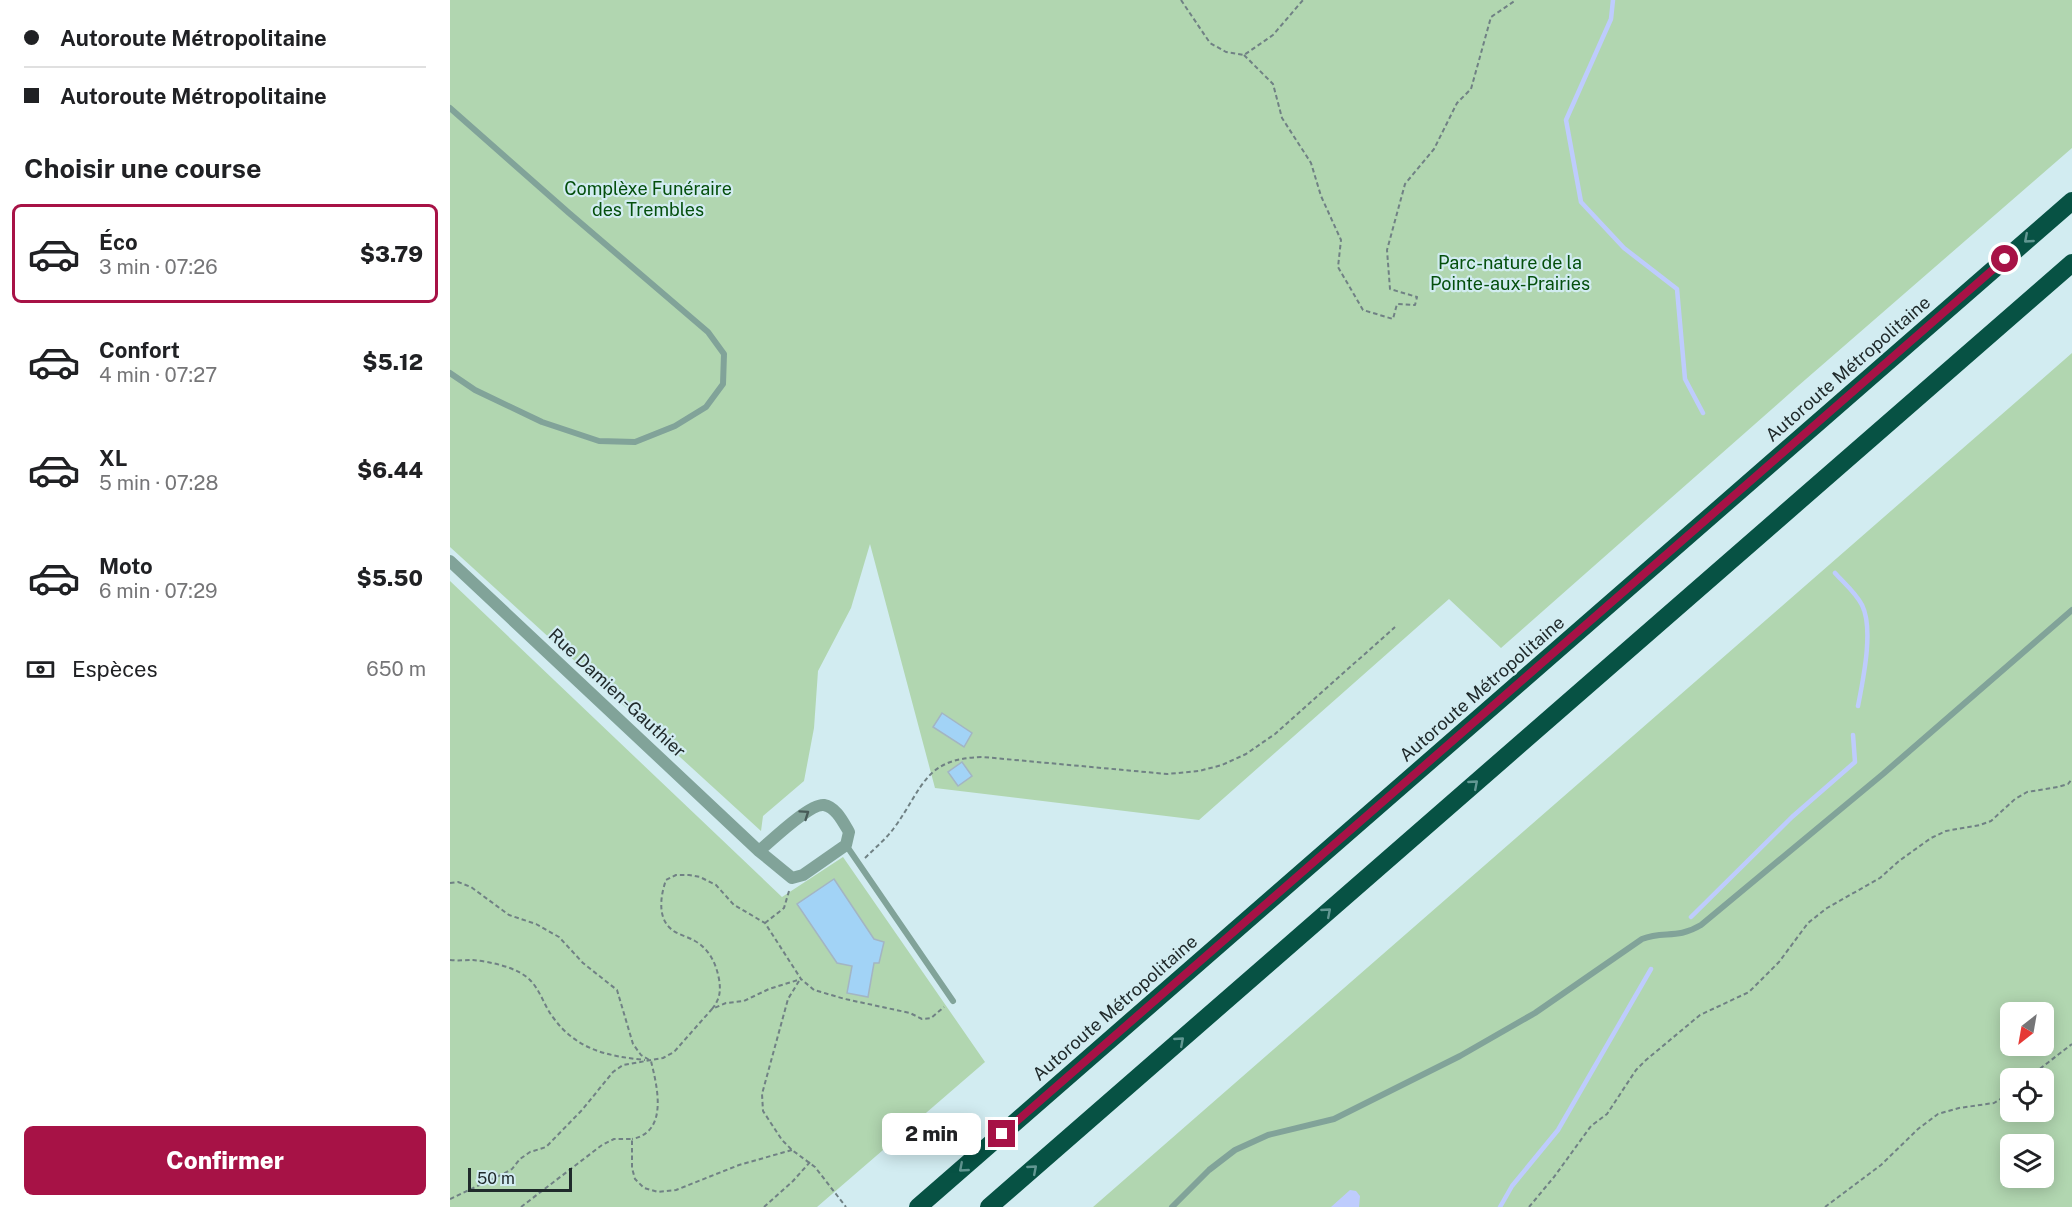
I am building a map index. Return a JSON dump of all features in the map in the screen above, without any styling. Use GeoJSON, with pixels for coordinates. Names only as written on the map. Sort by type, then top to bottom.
{"type":"FeatureCollection","features":[{"type":"Feature","properties":{"kind":"highway","name":"Autoroute Métropolitaine"},"geometry":{"type":"LineString","coordinates":[[918,1207],[2072,201]]}},
{"type":"Feature","properties":{"kind":"highway"},"geometry":{"type":"LineString","coordinates":[[989,1207],[2072,263]]}},
{"type":"Feature","properties":{"kind":"street","name":"Rue Damien-Gauthier"},"geometry":{"type":"LineString","coordinates":[[450,561],[759,851],[792,878]]}},
{"type":"Feature","properties":{"kind":"street"},"geometry":{"type":"LineString","coordinates":[[759,851],[815,807],[824,805],[834,810],[849,832],[846,845],[802,875],[792,878]]}},
{"type":"Feature","properties":{"kind":"lane"},"geometry":{"type":"LineString","coordinates":[[450,108],[708,332],[724,354],[723,384],[706,407],[675,426],[635,442],[599,441],[542,422],[475,390],[450,373]]}},
{"type":"Feature","properties":{"kind":"lane"},"geometry":{"type":"LineString","coordinates":[[1172,1207],[1214,1166],[1235,1150],[1268,1136],[1334,1119],[1505,1030],[1562,995],[1642,939],[1654,935],[1682,934],[1701,925],[1892,767],[2072,610]]}},
{"type":"Feature","properties":{"kind":"lane"},"geometry":{"type":"LineString","coordinates":[[846,845],[952,1001]]}},
{"type":"Feature","properties":{"kind":"path"},"geometry":{"type":"LineString","coordinates":[[1181,0],[1210,43],[1226,52],[1244,55],[1274,84],[1282,117],[1311,163],[1321,196],[1341,240],[1338,267],[1363,310],[1393,319],[1397,303],[1415,305],[1417,297],[1390,289],[1387,250],[1405,184],[1434,149],[1457,103],[1470,89],[1491,16],[1516,0]]}},
{"type":"Feature","properties":{"kind":"path"},"geometry":{"type":"LineString","coordinates":[[1244,55],[1273,35],[1304,0]]}},
{"type":"Feature","properties":{"kind":"path"},"geometry":{"type":"LineString","coordinates":[[859,864],[892,830],[926,777],[939,765],[966,757],[982,757],[1167,774],[1199,771],[1222,765],[1246,754],[1275,734],[1395,627]]}},
{"type":"Feature","properties":{"kind":"path"},"geometry":{"type":"LineString","coordinates":[[1529,1207],[1591,1126],[1607,1113],[1636,1070],[1700,1015],[1749,992],[1779,962],[1808,923],[1827,908],[1880,878],[1931,838],[1946,831],[1991,821],[2015,799],[2027,792],[2058,788],[2068,784],[2072,779]]}},
{"type":"Feature","properties":{"kind":"path"},"geometry":{"type":"LineString","coordinates":[[450,1199],[503,1174],[512,1169],[525,1155],[546,1147],[582,1110],[613,1072],[623,1065],[663,1058],[674,1052],[712,1009],[720,993],[715,963],[708,952],[694,940],[668,927],[661,907],[661,893],[666,880],[676,875],[700,877],[717,885],[734,904],[765,923],[801,979],[814,990],[830,996],[910,1013],[922,1019],[931,1018],[952,1001]]}},
{"type":"Feature","properties":{"kind":"path"},"geometry":{"type":"LineString","coordinates":[[765,923],[784,908],[792,878]]}},
{"type":"Feature","properties":{"kind":"path"},"geometry":{"type":"LineString","coordinates":[[450,883],[458,882],[471,887],[509,915],[537,924],[559,938],[583,963],[617,990],[633,1044],[641,1055],[651,1061],[657,1089],[658,1113],[647,1132],[632,1139],[614,1139],[602,1145],[521,1207]]}},
{"type":"Feature","properties":{"kind":"path"},"geometry":{"type":"LineString","coordinates":[[450,960],[474,960],[514,970],[530,980],[552,1017],[576,1040],[590,1049],[613,1057],[651,1061]]}},
{"type":"Feature","properties":{"kind":"path"},"geometry":{"type":"LineString","coordinates":[[712,1009],[726,1003],[744,1001],[770,989],[801,979]]}},
{"type":"Feature","properties":{"kind":"path"},"geometry":{"type":"LineString","coordinates":[[801,979],[788,999],[762,1094],[762,1105],[766,1118],[792,1150],[810,1162],[846,1207]]}},
{"type":"Feature","properties":{"kind":"path"},"geometry":{"type":"LineString","coordinates":[[2041,1068],[2072,1044]]}},
{"type":"Feature","properties":{"kind":"path"},"geometry":{"type":"LineString","coordinates":[[1825,1207],[1881,1165],[1938,1114],[1959,1108],[1994,1103],[2000,1099]]}},
{"type":"Feature","properties":{"kind":"path"},"geometry":{"type":"LineString","coordinates":[[632,1139],[632,1168],[635,1179],[644,1188],[658,1192],[675,1190],[740,1165],[792,1150]]}},
{"type":"Feature","properties":{"kind":"path"},"geometry":{"type":"LineString","coordinates":[[764,1207],[810,1162]]}},
{"type":"Feature","properties":{"kind":"green space"},"geometry":{"type":"Polygon","coordinates":[[[450,0],[2072,0],[2072,148],[1501,648],[1449,599],[1199,820],[935,788],[870,544],[851,608],[818,671],[814,728],[804,781],[763,816],[761,831],[450,547],[450,0]]]}},
{"type":"Feature","properties":{"kind":"green space"},"geometry":{"type":"Polygon","coordinates":[[[2072,353],[2072,1207],[1093,1207],[2072,353]]]}},
{"type":"Feature","properties":{"kind":"green space"},"geometry":{"type":"Polygon","coordinates":[[[450,581],[782,897],[843,857],[985,1062],[817,1207],[450,1207],[450,581]]]}},
{"type":"Feature","properties":{"kind":"water"},"geometry":{"type":"Polygon","coordinates":[[[1350,1190],[1356,1191],[1360,1196],[1359,1207],[1331,1207],[1350,1190]]]}},
{"type":"Feature","properties":{"kind":"building"},"geometry":{"type":"Polygon","coordinates":[[[942,713],[972,733],[964,747],[933,727],[942,713]]]}},
{"type":"Feature","properties":{"kind":"building"},"geometry":{"type":"Polygon","coordinates":[[[962,762],[972,776],[958,786],[948,772],[962,762]]]}},
{"type":"Feature","properties":{"kind":"building"},"geometry":{"type":"Polygon","coordinates":[[[834,879],[874,939],[884,942],[879,963],[874,963],[868,997],[847,993],[852,966],[837,963],[797,904],[834,879]]]}},
{"type":"Feature","properties":{"kind":"waterway"},"geometry":{"type":"LineString","coordinates":[[1613,0],[1611,19],[1566,120],[1581,202],[1624,248],[1677,289],[1685,379],[1703,413]]}},
{"type":"Feature","properties":{"kind":"waterway"},"geometry":{"type":"LineString","coordinates":[[1835,573],[1857,596],[1865,615],[1866,655],[1858,706]]}},
{"type":"Feature","properties":{"kind":"waterway"},"geometry":{"type":"LineString","coordinates":[[1691,917],[1792,817],[1855,762],[1853,735]]}},
{"type":"Feature","properties":{"kind":"waterway"},"geometry":{"type":"LineString","coordinates":[[1500,1207],[1512,1186],[1558,1130],[1651,969]]}},
{"type":"Feature","properties":{"kind":"route"},"geometry":{"type":"LineString","coordinates":[[1002,1134],[2005,259]]}},
{"type":"Feature","properties":{"kind":"park label","name":"Complèxe Funéraire des Trembles"},"geometry":{"type":"Point","coordinates":[648,199]}},
{"type":"Feature","properties":{"kind":"park label","name":"Parc-nature de la Pointe-aux-Prairies"},"geometry":{"type":"Point","coordinates":[1510,273]}}]}
